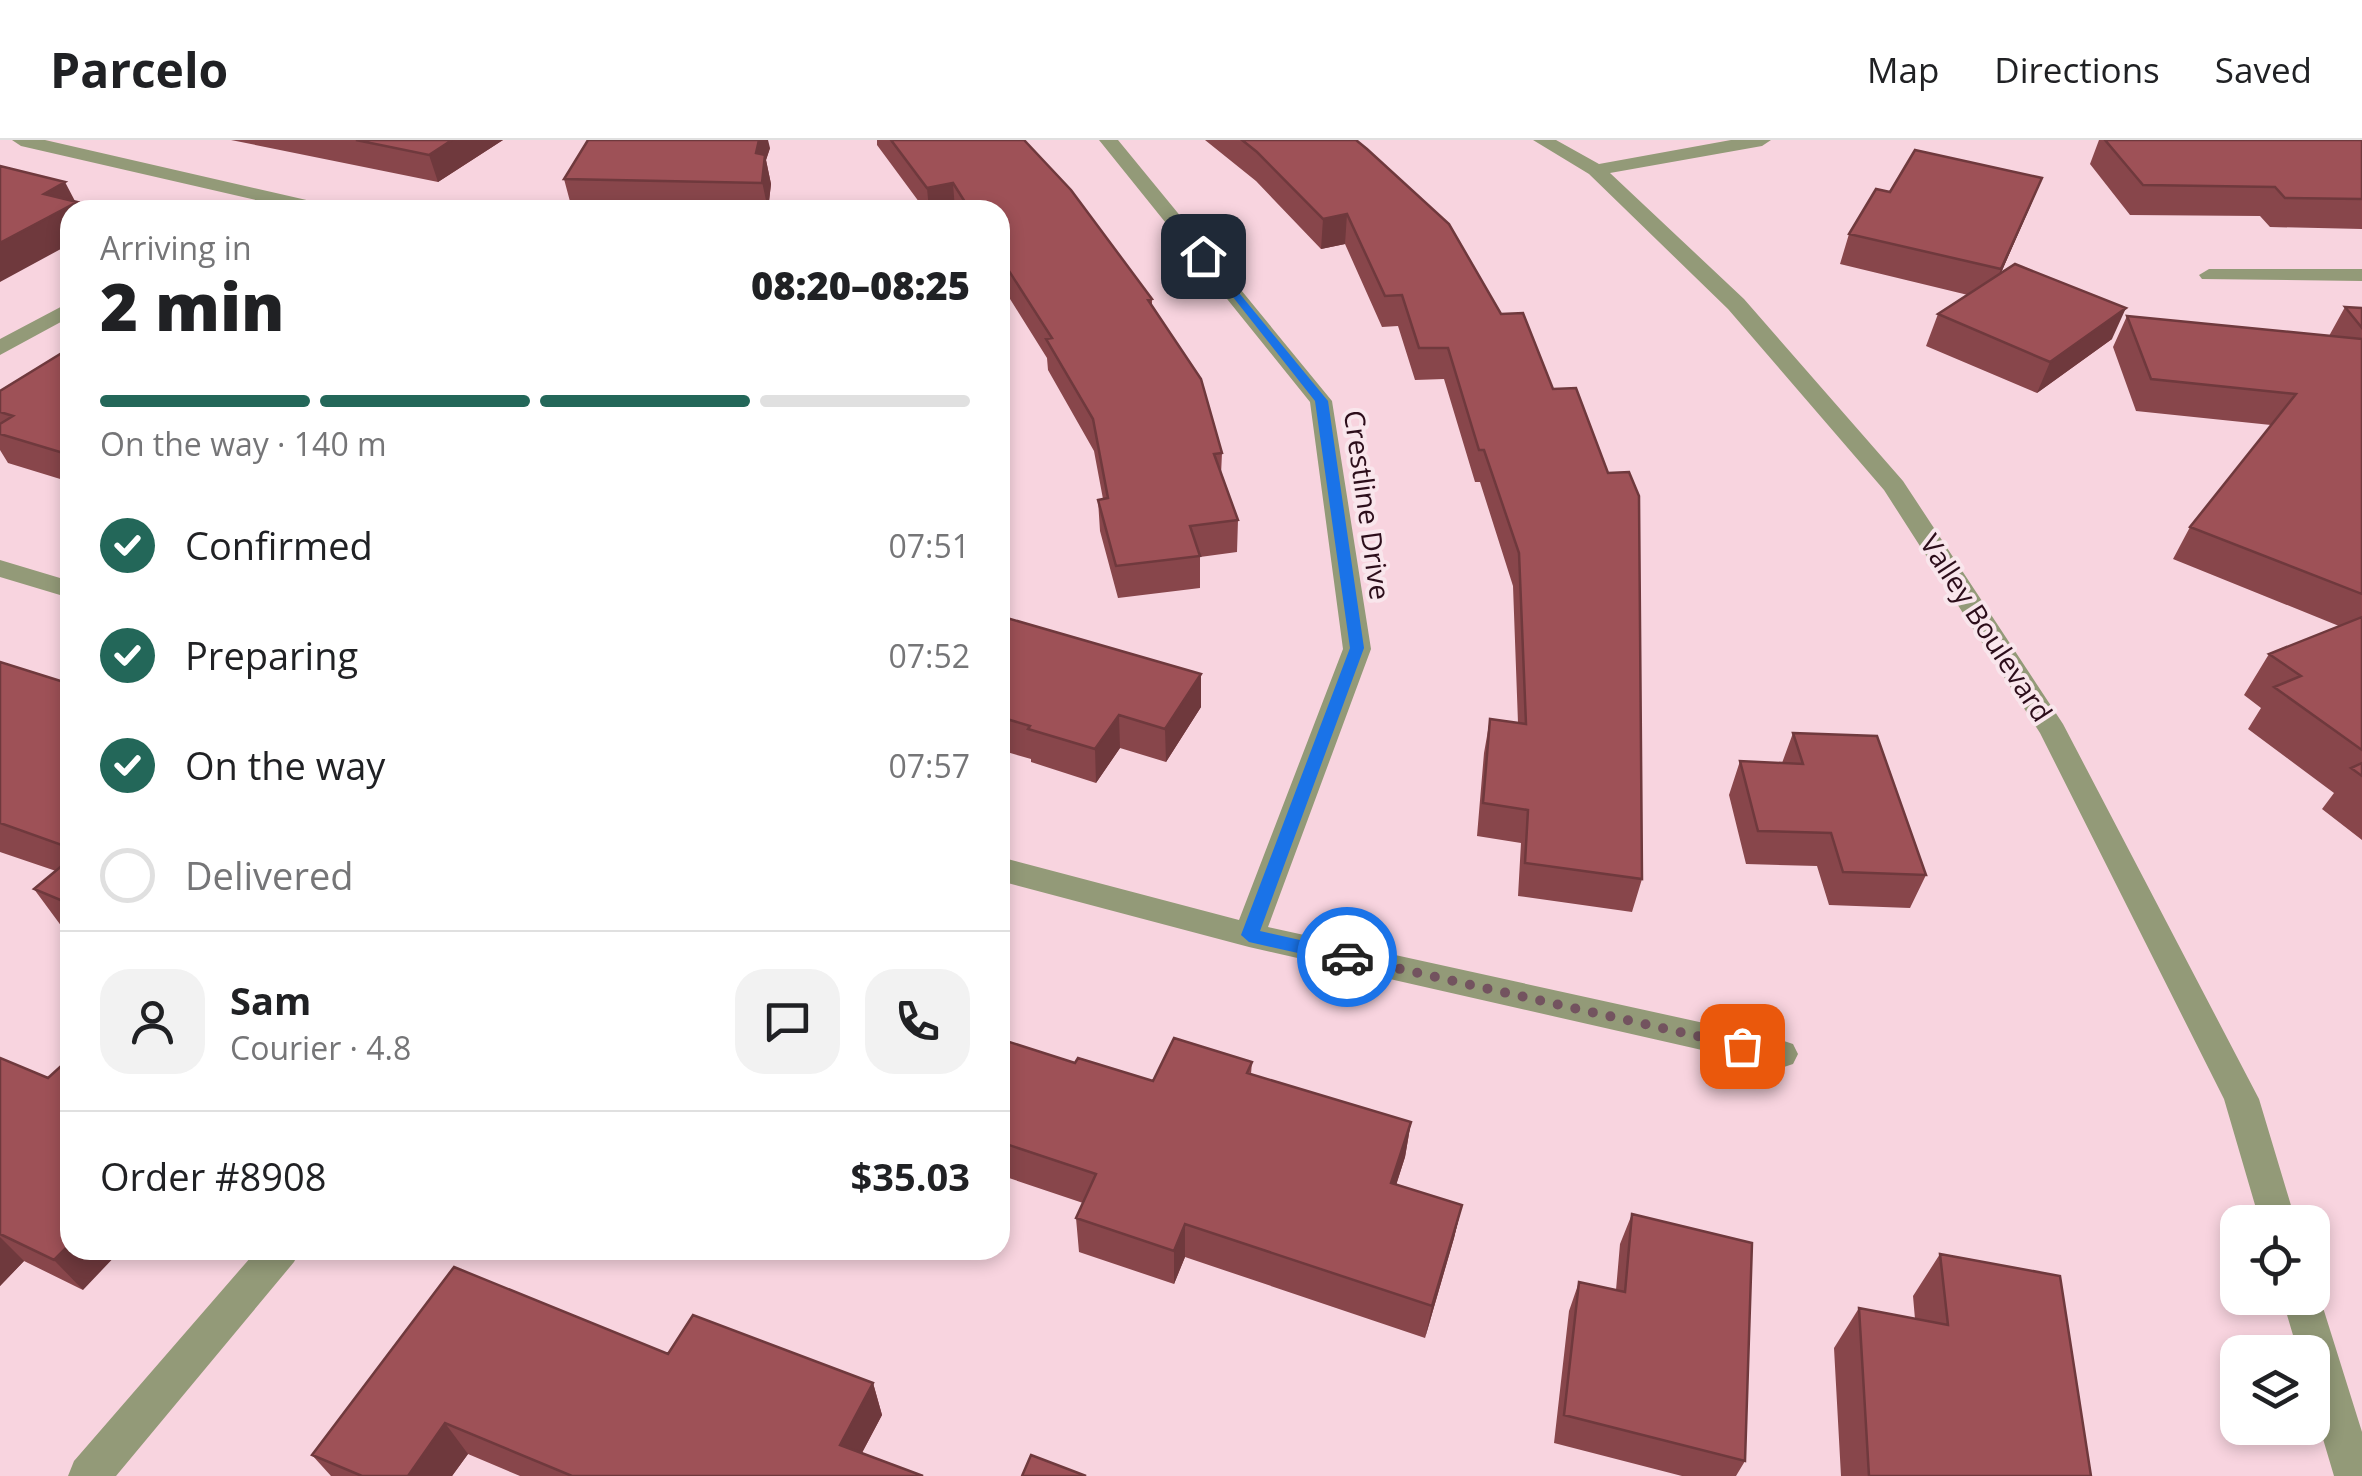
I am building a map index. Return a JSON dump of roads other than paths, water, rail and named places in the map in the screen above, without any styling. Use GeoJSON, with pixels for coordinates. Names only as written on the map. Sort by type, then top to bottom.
{"type":"FeatureCollection","features":[{"type":"Feature","properties":{"kind":"street"},"geometry":{"type":"LineString","coordinates":[[21,140],[278,200]]}},
{"type":"Feature","properties":{"kind":"street","name":"Crestline Drive"},"geometry":{"type":"LineString","coordinates":[[1108,140],[1322,401],[1357,648],[1249,935]]}},
{"type":"Feature","properties":{"kind":"street","name":"Valley Boulevard"},"geometry":{"type":"LineString","coordinates":[[1542,140],[1596,170],[1736,304],[1894,486],[2043,715],[2241,1099],[2273,1205]]}},
{"type":"Feature","properties":{"kind":"street"},"geometry":{"type":"LineString","coordinates":[[1596,170],[1762,140]]}},
{"type":"Feature","properties":{"kind":"street"},"geometry":{"type":"LineString","coordinates":[[253,200],[260,196]]}},
{"type":"Feature","properties":{"kind":"street"},"geometry":{"type":"LineString","coordinates":[[2208,276],[2362,275]]}},
{"type":"Feature","properties":{"kind":"street"},"geometry":{"type":"LineString","coordinates":[[0,348],[60,314]]}},
{"type":"Feature","properties":{"kind":"street"},"geometry":{"type":"LineString","coordinates":[[0,568],[60,587]]}},
{"type":"Feature","properties":{"kind":"street"},"geometry":{"type":"LineString","coordinates":[[1010,872],[1249,935],[1780,1054]]}},
{"type":"Feature","properties":{"kind":"street"},"geometry":{"type":"LineString","coordinates":[[89,1476],[273,1260]]}},
{"type":"Feature","properties":{"kind":"street"},"geometry":{"type":"LineString","coordinates":[[2306,1315],[2355,1476]]}}]}
